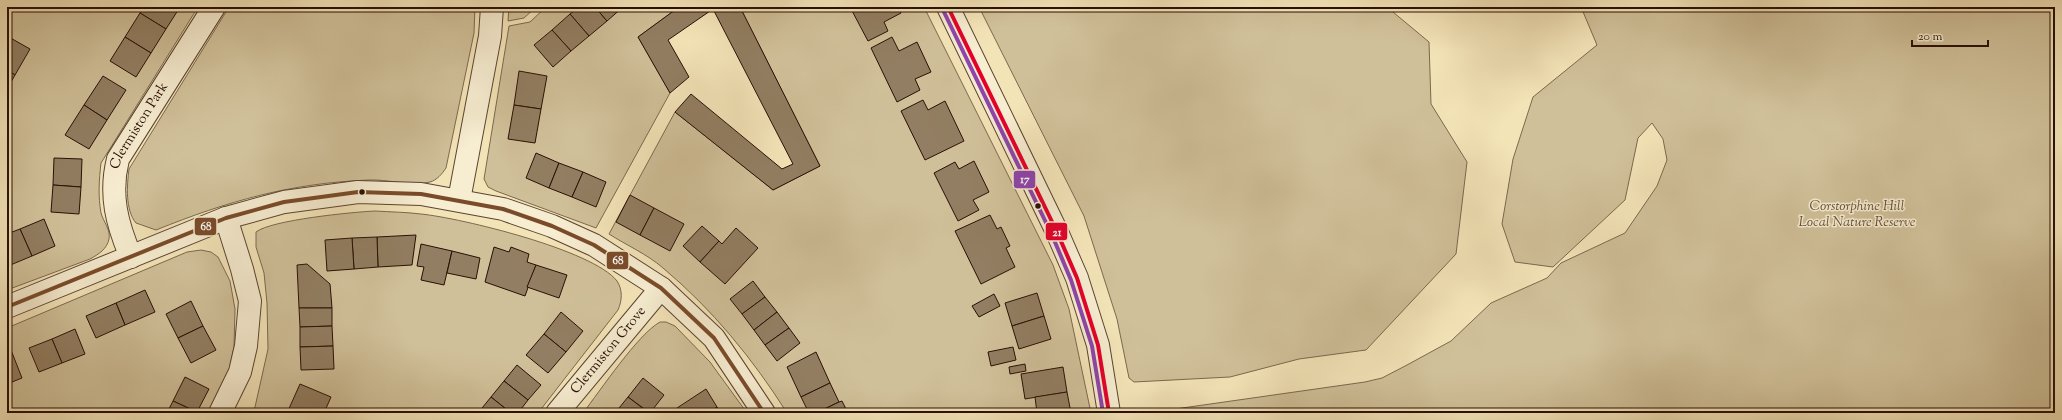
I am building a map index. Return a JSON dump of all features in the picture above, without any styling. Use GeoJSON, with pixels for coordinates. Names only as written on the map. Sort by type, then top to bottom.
{"type":"FeatureCollection","features":[{"type":"Feature","properties":{"kind":"street","name":"Clermiston Park"},"geometry":{"type":"LineString","coordinates":[[131,257],[118,219],[114,198],[113,177],[118,159],[214,7]]}},
{"type":"Feature","properties":{"kind":"street"},"geometry":{"type":"LineString","coordinates":[[459,200],[490,36],[492,7]]}},
{"type":"Feature","properties":{"kind":"street"},"geometry":{"type":"LineString","coordinates":[[948,7],[1054,225],[1077,278],[1098,345],[1109,413]]}},
{"type":"Feature","properties":{"kind":"street"},"geometry":{"type":"LineString","coordinates":[[7,307],[226,218],[284,202],[358,192],[421,194],[503,209],[552,226],[594,245],[661,288],[714,338],[764,413]]}},
{"type":"Feature","properties":{"kind":"street"},"geometry":{"type":"LineString","coordinates":[[220,413],[240,372],[246,346],[250,301],[240,262],[226,218]]}},
{"type":"Feature","properties":{"kind":"street","name":"Clermiston Grove"},"geometry":{"type":"LineString","coordinates":[[557,413],[661,288]]}},
{"type":"Feature","properties":{"kind":"green space"},"geometry":{"type":"Polygon","coordinates":[[[7,7],[198,7],[101,163],[99,200],[101,213],[109,232],[109,239],[106,246],[90,259],[7,290],[7,7]]]}},
{"type":"Feature","properties":{"kind":"green space"},"geometry":{"type":"Polygon","coordinates":[[[229,7],[475,7],[474,33],[446,168],[443,172],[435,180],[416,184],[369,180],[286,189],[234,202],[156,230],[136,223],[132,218],[128,204],[127,190],[129,169],[229,7]]]}},
{"type":"Feature","properties":{"kind":"green space"},"geometry":{"type":"Polygon","coordinates":[[[509,7],[536,7],[524,18],[508,21],[509,7]]]}},
{"type":"Feature","properties":{"kind":"green space"},"geometry":{"type":"Polygon","coordinates":[[[546,7],[679,7],[638,37],[670,93],[596,228],[496,191],[488,187],[484,179],[509,26],[530,22],[546,7]]]}},
{"type":"Feature","properties":{"kind":"green space"},"geometry":{"type":"Polygon","coordinates":[[[740,7],[924,7],[1053,265],[1069,309],[1091,413],[787,413],[746,354],[698,300],[657,263],[609,234],[675,112],[773,190],[820,166],[740,7]]]}},
{"type":"Feature","properties":{"kind":"green space"},"geometry":{"type":"Polygon","coordinates":[[[979,7],[1387,7],[1429,42],[1431,104],[1467,162],[1456,254],[1366,350],[1299,359],[1230,377],[1134,382],[1129,378],[1117,319],[1084,216],[979,7]]]}},
{"type":"Feature","properties":{"kind":"green space","name":"Corstorphine Hill Local Nature Reserve"},"geometry":{"type":"Polygon","coordinates":[[[1581,7],[2055,7],[2055,413],[1147,413],[1365,382],[1382,378],[1451,341],[1491,303],[1547,278],[1561,263],[1625,233],[1657,186],[1667,160],[1663,139],[1652,123],[1638,138],[1625,200],[1553,267],[1515,262],[1502,224],[1513,159],[1533,97],[1597,45],[1581,7]]]}},
{"type":"Feature","properties":{"kind":"green space"},"geometry":{"type":"Polygon","coordinates":[[[375,211],[421,214],[465,222],[525,237],[582,258],[603,269],[617,281],[621,296],[618,310],[538,413],[252,413],[255,407],[268,349],[267,303],[264,273],[256,247],[256,232],[294,220],[375,211]]]}},
{"type":"Feature","properties":{"kind":"green space"},"geometry":{"type":"Polygon","coordinates":[[[201,250],[211,252],[218,257],[230,281],[235,309],[234,347],[227,379],[212,413],[7,413],[7,328],[187,252],[201,250]]]}},
{"type":"Feature","properties":{"kind":"green space"},"geometry":{"type":"Polygon","coordinates":[[[660,322],[666,322],[675,326],[710,362],[747,413],[583,413],[630,350],[651,328],[660,322]]]}},
{"type":"Feature","properties":{"kind":"building"},"geometry":{"type":"Polygon","coordinates":[[[144,7],[180,7],[166,29],[140,13],[144,7]]]}},
{"type":"Feature","properties":{"kind":"building"},"geometry":{"type":"Polygon","coordinates":[[[579,7],[595,7],[607,21],[589,36],[570,14],[579,7]]]}},
{"type":"Feature","properties":{"kind":"building"},"geometry":{"type":"Polygon","coordinates":[[[595,7],[623,7],[607,21],[595,7]]]}},
{"type":"Feature","properties":{"kind":"building"},"geometry":{"type":"Polygon","coordinates":[[[679,7],[740,7],[820,166],[773,190],[675,112],[691,94],[782,169],[793,164],[713,9],[668,40],[689,77],[670,93],[638,37],[679,7]]]}},
{"type":"Feature","properties":{"kind":"building"},"geometry":{"type":"Polygon","coordinates":[[[850,7],[898,7],[901,13],[884,22],[888,31],[868,41],[850,7]]]}},
{"type":"Feature","properties":{"kind":"building"},"geometry":{"type":"Polygon","coordinates":[[[140,13],[166,29],[151,53],[125,37],[140,13]]]}},
{"type":"Feature","properties":{"kind":"building"},"geometry":{"type":"Polygon","coordinates":[[[570,14],[589,36],[571,51],[552,30],[570,14]]]}},
{"type":"Feature","properties":{"kind":"building"},"geometry":{"type":"Polygon","coordinates":[[[552,30],[571,51],[553,67],[534,45],[552,30]]]}},
{"type":"Feature","properties":{"kind":"building"},"geometry":{"type":"Polygon","coordinates":[[[7,36],[30,49],[15,75],[7,70],[7,36]]]}},
{"type":"Feature","properties":{"kind":"building"},"geometry":{"type":"Polygon","coordinates":[[[125,37],[151,53],[136,77],[110,61],[125,37]]]}},
{"type":"Feature","properties":{"kind":"building"},"geometry":{"type":"Polygon","coordinates":[[[892,37],[899,51],[917,42],[931,72],[915,79],[920,90],[897,102],[871,48],[892,37]]]}},
{"type":"Feature","properties":{"kind":"building"},"geometry":{"type":"Polygon","coordinates":[[[7,70],[15,75],[7,89],[7,70]]]}},
{"type":"Feature","properties":{"kind":"building"},"geometry":{"type":"Polygon","coordinates":[[[519,71],[547,76],[541,109],[514,105],[519,71]]]}},
{"type":"Feature","properties":{"kind":"building"},"geometry":{"type":"Polygon","coordinates":[[[103,76],[126,90],[107,120],[84,105],[103,76]]]}},
{"type":"Feature","properties":{"kind":"building"},"geometry":{"type":"Polygon","coordinates":[[[923,100],[928,110],[945,101],[964,141],[925,160],[901,111],[923,100]]]}},
{"type":"Feature","properties":{"kind":"building"},"geometry":{"type":"Polygon","coordinates":[[[84,105],[107,120],[89,149],[65,135],[84,105]]]}},
{"type":"Feature","properties":{"kind":"building"},"geometry":{"type":"Polygon","coordinates":[[[514,105],[541,109],[535,143],[508,139],[514,105]]]}},
{"type":"Feature","properties":{"kind":"building"},"geometry":{"type":"Polygon","coordinates":[[[536,153],[559,163],[549,188],[526,178],[536,153]]]}},
{"type":"Feature","properties":{"kind":"building"},"geometry":{"type":"Polygon","coordinates":[[[54,158],[82,159],[81,187],[53,185],[54,158]]]}},
{"type":"Feature","properties":{"kind":"building"},"geometry":{"type":"Polygon","coordinates":[[[974,161],[989,192],[973,200],[979,210],[958,221],[934,173],[955,162],[959,169],[974,161]]]}},
{"type":"Feature","properties":{"kind":"building"},"geometry":{"type":"Polygon","coordinates":[[[559,163],[583,172],[572,197],[549,188],[559,163]]]}},
{"type":"Feature","properties":{"kind":"building"},"geometry":{"type":"Polygon","coordinates":[[[583,172],[606,182],[596,207],[572,197],[583,172]]]}},
{"type":"Feature","properties":{"kind":"building"},"geometry":{"type":"Polygon","coordinates":[[[53,185],[81,187],[79,214],[51,212],[53,185]]]}},
{"type":"Feature","properties":{"kind":"building"},"geometry":{"type":"Polygon","coordinates":[[[630,195],[654,208],[640,235],[616,222],[630,195]]]}},
{"type":"Feature","properties":{"kind":"building"},"geometry":{"type":"Polygon","coordinates":[[[654,208],[684,224],[670,251],[640,235],[654,208]]]}},
{"type":"Feature","properties":{"kind":"building"},"geometry":{"type":"Polygon","coordinates":[[[990,215],[997,229],[1001,227],[1010,246],[1006,248],[1015,267],[981,284],[955,231],[990,215]]]}},
{"type":"Feature","properties":{"kind":"building"},"geometry":{"type":"Polygon","coordinates":[[[44,219],[55,246],[32,256],[20,229],[44,219]]]}},
{"type":"Feature","properties":{"kind":"building"},"geometry":{"type":"Polygon","coordinates":[[[702,226],[719,241],[700,262],[683,246],[702,226]]]}},
{"type":"Feature","properties":{"kind":"building"},"geometry":{"type":"Polygon","coordinates":[[[736,228],[758,248],[725,284],[700,262],[719,241],[722,244],[736,228]]]}},
{"type":"Feature","properties":{"kind":"building"},"geometry":{"type":"Polygon","coordinates":[[[20,229],[32,256],[8,266],[7,234],[20,229]]]}},
{"type":"Feature","properties":{"kind":"building"},"geometry":{"type":"Polygon","coordinates":[[[416,235],[412,265],[378,267],[377,237],[416,235]]]}},
{"type":"Feature","properties":{"kind":"building"},"geometry":{"type":"Polygon","coordinates":[[[377,237],[378,267],[354,269],[352,238],[377,237]]]}},
{"type":"Feature","properties":{"kind":"building"},"geometry":{"type":"Polygon","coordinates":[[[352,238],[354,269],[327,271],[325,240],[352,238]]]}},
{"type":"Feature","properties":{"kind":"building"},"geometry":{"type":"Polygon","coordinates":[[[421,244],[452,251],[444,285],[421,280],[424,267],[417,266],[421,244]]]}},
{"type":"Feature","properties":{"kind":"building"},"geometry":{"type":"Polygon","coordinates":[[[494,247],[509,252],[511,247],[529,254],[527,262],[536,265],[525,296],[485,282],[494,247]]]}},
{"type":"Feature","properties":{"kind":"building"},"geometry":{"type":"Polygon","coordinates":[[[452,251],[480,258],[476,279],[447,273],[452,251]]]}},
{"type":"Feature","properties":{"kind":"building"},"geometry":{"type":"Polygon","coordinates":[[[307,264],[330,284],[332,308],[299,308],[297,265],[307,264]]]}},
{"type":"Feature","properties":{"kind":"building"},"geometry":{"type":"Polygon","coordinates":[[[536,265],[567,275],[559,298],[527,287],[536,265]]]}},
{"type":"Feature","properties":{"kind":"building"},"geometry":{"type":"Polygon","coordinates":[[[753,281],[765,297],[742,314],[730,299],[753,281]]]}},
{"type":"Feature","properties":{"kind":"building"},"geometry":{"type":"Polygon","coordinates":[[[145,290],[155,312],[125,325],[116,303],[145,290]]]}},
{"type":"Feature","properties":{"kind":"building"},"geometry":{"type":"Polygon","coordinates":[[[1037,293],[1044,316],[1012,326],[1005,303],[1037,293]]]}},
{"type":"Feature","properties":{"kind":"building"},"geometry":{"type":"Polygon","coordinates":[[[994,294],[1000,306],[979,317],[972,306],[994,294]]]}},
{"type":"Feature","properties":{"kind":"building"},"geometry":{"type":"Polygon","coordinates":[[[765,297],[777,312],[754,330],[742,314],[765,297]]]}},
{"type":"Feature","properties":{"kind":"building"},"geometry":{"type":"Polygon","coordinates":[[[191,301],[203,326],[178,338],[166,314],[191,301]]]}},
{"type":"Feature","properties":{"kind":"building"},"geometry":{"type":"Polygon","coordinates":[[[116,303],[125,325],[96,338],[86,316],[116,303]]]}},
{"type":"Feature","properties":{"kind":"building"},"geometry":{"type":"Polygon","coordinates":[[[299,308],[332,308],[332,326],[300,327],[299,308]]]}},
{"type":"Feature","properties":{"kind":"building"},"geometry":{"type":"Polygon","coordinates":[[[561,312],[583,331],[566,352],[544,334],[561,312]]]}},
{"type":"Feature","properties":{"kind":"building"},"geometry":{"type":"Polygon","coordinates":[[[777,312],[789,328],[765,345],[754,330],[777,312]]]}},
{"type":"Feature","properties":{"kind":"building"},"geometry":{"type":"Polygon","coordinates":[[[1044,316],[1051,339],[1019,349],[1012,326],[1044,316]]]}},
{"type":"Feature","properties":{"kind":"building"},"geometry":{"type":"Polygon","coordinates":[[[203,326],[216,350],[191,363],[178,338],[203,326]]]}},
{"type":"Feature","properties":{"kind":"building"},"geometry":{"type":"Polygon","coordinates":[[[332,326],[333,346],[300,347],[300,327],[332,326]]]}},
{"type":"Feature","properties":{"kind":"building"},"geometry":{"type":"Polygon","coordinates":[[[789,328],[800,343],[777,361],[765,345],[789,328]]]}},
{"type":"Feature","properties":{"kind":"building"},"geometry":{"type":"Polygon","coordinates":[[[75,329],[85,354],[62,363],[52,339],[75,329]]]}},
{"type":"Feature","properties":{"kind":"building"},"geometry":{"type":"Polygon","coordinates":[[[544,334],[566,352],[548,373],[526,355],[544,334]]]}},
{"type":"Feature","properties":{"kind":"building"},"geometry":{"type":"Polygon","coordinates":[[[52,339],[62,363],[39,372],[29,348],[52,339]]]}},
{"type":"Feature","properties":{"kind":"building"},"geometry":{"type":"Polygon","coordinates":[[[333,346],[334,369],[301,370],[300,347],[333,346]]]}},
{"type":"Feature","properties":{"kind":"building"},"geometry":{"type":"Polygon","coordinates":[[[1013,347],[1016,360],[991,366],[988,352],[1013,347]]]}},
{"type":"Feature","properties":{"kind":"building"},"geometry":{"type":"Polygon","coordinates":[[[11,350],[22,378],[7,384],[7,352],[11,350]]]}},
{"type":"Feature","properties":{"kind":"building"},"geometry":{"type":"Polygon","coordinates":[[[816,352],[830,383],[801,397],[787,367],[816,352]]]}},
{"type":"Feature","properties":{"kind":"building"},"geometry":{"type":"Polygon","coordinates":[[[1025,364],[1026,371],[1010,374],[1009,367],[1025,364]]]}},
{"type":"Feature","properties":{"kind":"building"},"geometry":{"type":"Polygon","coordinates":[[[517,365],[541,385],[528,400],[504,381],[517,365]]]}},
{"type":"Feature","properties":{"kind":"building"},"geometry":{"type":"Polygon","coordinates":[[[1063,367],[1067,392],[1025,399],[1021,374],[1063,367]]]}},
{"type":"Feature","properties":{"kind":"building"},"geometry":{"type":"Polygon","coordinates":[[[185,377],[209,389],[197,412],[173,401],[185,377]]]}},
{"type":"Feature","properties":{"kind":"building"},"geometry":{"type":"Polygon","coordinates":[[[643,378],[664,395],[650,413],[628,397],[643,378]]]}},
{"type":"Feature","properties":{"kind":"building"},"geometry":{"type":"Polygon","coordinates":[[[504,381],[528,400],[518,413],[511,413],[491,397],[504,381]]]}},
{"type":"Feature","properties":{"kind":"building"},"geometry":{"type":"Polygon","coordinates":[[[830,383],[839,402],[816,413],[809,413],[801,397],[830,383]]]}},
{"type":"Feature","properties":{"kind":"building"},"geometry":{"type":"Polygon","coordinates":[[[300,384],[331,397],[324,413],[287,413],[300,384]]]}},
{"type":"Feature","properties":{"kind":"building"},"geometry":{"type":"Polygon","coordinates":[[[706,389],[717,407],[708,413],[681,413],[677,408],[706,389]]]}},
{"type":"Feature","properties":{"kind":"building"},"geometry":{"type":"Polygon","coordinates":[[[1067,392],[1071,413],[1037,413],[1035,397],[1067,392]]]}},
{"type":"Feature","properties":{"kind":"building"},"geometry":{"type":"Polygon","coordinates":[[[491,397],[511,413],[478,413],[491,397]]]}},
{"type":"Feature","properties":{"kind":"building"},"geometry":{"type":"Polygon","coordinates":[[[628,397],[649,413],[615,413],[628,397]]]}},
{"type":"Feature","properties":{"kind":"building"},"geometry":{"type":"Polygon","coordinates":[[[173,401],[197,412],[197,413],[167,413],[173,401]]]}},
{"type":"Feature","properties":{"kind":"building"},"geometry":{"type":"Polygon","coordinates":[[[842,401],[848,413],[816,413],[839,402],[842,401]]]}},
{"type":"Feature","properties":{"kind":"building"},"geometry":{"type":"Polygon","coordinates":[[[717,407],[721,413],[708,413],[717,407]]]}},
{"type":"Feature","properties":{"kind":"transit line","name":"21"},"geometry":{"type":"LineString","coordinates":[[948,7],[1057,232],[1077,278],[1098,345],[1109,413]]}},
{"type":"Feature","properties":{"kind":"transit line","name":"17"},"geometry":{"type":"LineString","coordinates":[[943,10],[1052,235],[1071,280],[1092,346],[1103,413]]}},
{"type":"Feature","properties":{"kind":"transit line","name":"68"},"geometry":{"type":"LineString","coordinates":[[7,307],[226,218],[284,202],[358,192],[421,194],[503,209],[552,226],[594,245],[661,288],[714,338],[764,413]]}}]}
